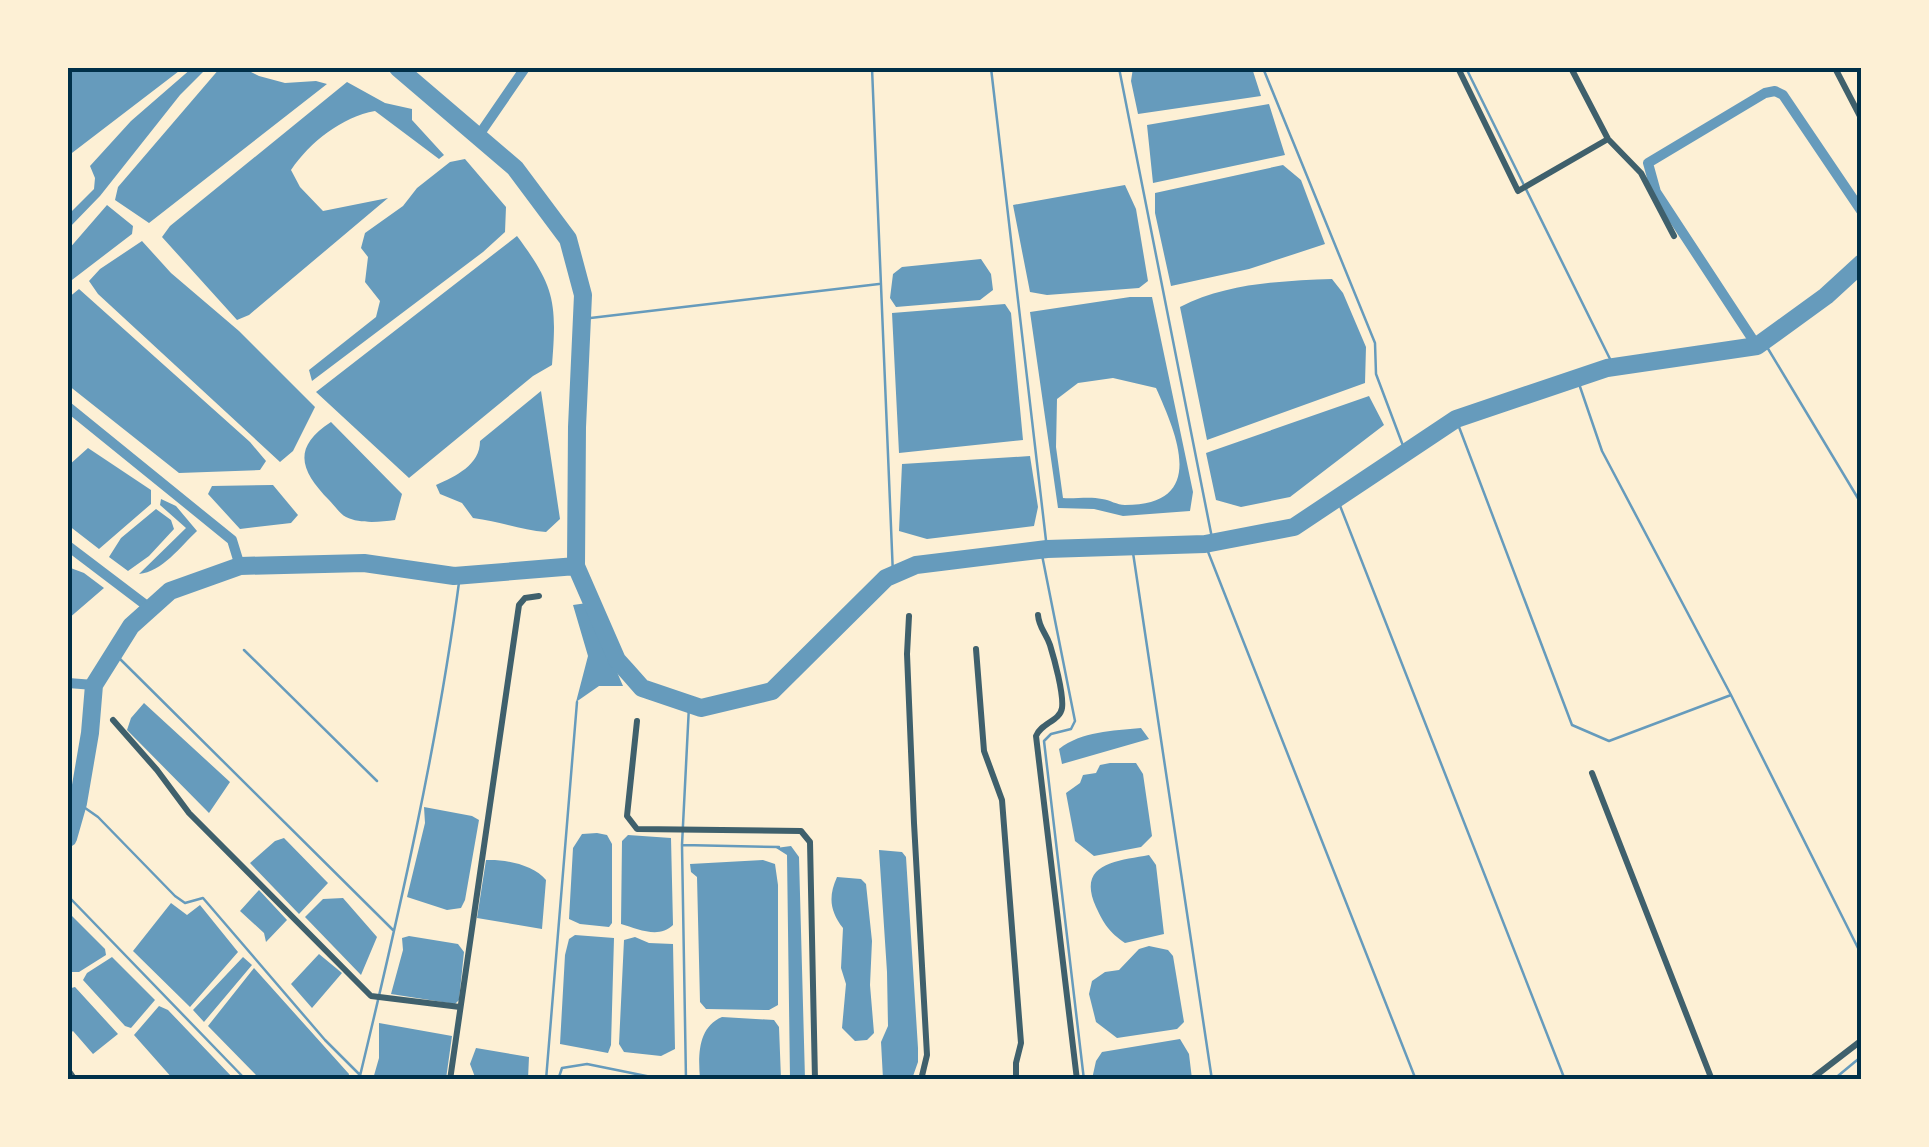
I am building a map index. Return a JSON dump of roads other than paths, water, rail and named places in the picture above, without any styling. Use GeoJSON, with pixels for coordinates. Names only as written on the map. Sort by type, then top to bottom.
{"type":"FeatureCollection","features":[{"type":"Feature","properties":{"kind":"street"},"geometry":{"type":"LineString","coordinates":[[1458,68],[1518,191],[1608,138]]}},
{"type":"Feature","properties":{"kind":"street"},"geometry":{"type":"LineString","coordinates":[[1571,68],[1608,138],[1641,172],[1674,236]]}},
{"type":"Feature","properties":{"kind":"street"},"geometry":{"type":"LineString","coordinates":[[1835,68],[1862,120]]}},
{"type":"Feature","properties":{"kind":"street"},"geometry":{"type":"LineString","coordinates":[[450,1080],[519,605],[525,598],[539,596]]}},
{"type":"Feature","properties":{"kind":"street"},"geometry":{"type":"LineString","coordinates":[[1038,615],[1049,643],[1062,705],[1058,716],[1040,726],[1036,736],[1077,1080]]}},
{"type":"Feature","properties":{"kind":"street"},"geometry":{"type":"LineString","coordinates":[[909,616],[914,823],[927,1054],[921,1080]]}},
{"type":"Feature","properties":{"kind":"street"},"geometry":{"type":"LineString","coordinates":[[976,649],[984,752],[1000,788],[1010,876],[1021,1044],[1016,1080]]}},
{"type":"Feature","properties":{"kind":"street"},"geometry":{"type":"LineString","coordinates":[[113,720],[189,813],[370,996],[460,1007]]}},
{"type":"Feature","properties":{"kind":"street"},"geometry":{"type":"LineString","coordinates":[[638,721],[627,816],[637,828],[801,831],[810,842],[815,1080]]}},
{"type":"Feature","properties":{"kind":"street"},"geometry":{"type":"LineString","coordinates":[[1592,773],[1712,1080]]}},
{"type":"Feature","properties":{"kind":"street"},"geometry":{"type":"LineString","coordinates":[[1810,1080],[1862,1040]]}},
{"type":"Feature","properties":{"kind":"street"},"geometry":{"type":"LineString","coordinates":[[68,1070],[75,1080]]}},
{"type":"Feature","properties":{"kind":"water"},"geometry":{"type":"Polygon","coordinates":[[[68,68],[183,68],[68,156],[68,68]]]}},
{"type":"Feature","properties":{"kind":"water"},"geometry":{"type":"Polygon","coordinates":[[[192,68],[207,68],[68,229],[68,215],[94,189],[90,166],[131,121],[192,68]]]}},
{"type":"Feature","properties":{"kind":"water"},"geometry":{"type":"Polygon","coordinates":[[[220,68],[243,68],[285,83],[327,84],[149,223],[115,200],[118,187],[220,68]]]}},
{"type":"Feature","properties":{"kind":"water"},"geometry":{"type":"Polygon","coordinates":[[[1133,68],[1252,68],[1261,96],[1138,114],[1131,81],[1133,68]]]}},
{"type":"Feature","properties":{"kind":"water"},"geometry":{"type":"Polygon","coordinates":[[[347,82],[385,103],[412,109],[412,120],[444,155],[439,159],[375,111],[339,125],[317,141],[291,170],[300,187],[323,211],[388,198],[249,315],[237,320],[162,237],[170,226],[347,82]]]}},
{"type":"Feature","properties":{"kind":"water"},"geometry":{"type":"Polygon","coordinates":[[[1269,104],[1285,155],[1153,183],[1147,125],[1269,104]]]}},
{"type":"Feature","properties":{"kind":"water"},"geometry":{"type":"Polygon","coordinates":[[[465,159],[506,207],[505,232],[312,381],[309,370],[376,317],[380,301],[365,282],[368,257],[361,248],[365,233],[403,206],[417,188],[450,162],[465,159]]]}},
{"type":"Feature","properties":{"kind":"water"},"geometry":{"type":"Polygon","coordinates":[[[1283,165],[1301,180],[1325,244],[1249,269],[1171,286],[1155,213],[1155,193],[1283,165]]]}},
{"type":"Feature","properties":{"kind":"water"},"geometry":{"type":"Polygon","coordinates":[[[1125,185],[1136,209],[1148,281],[1139,288],[1047,295],[1030,292],[1013,205],[1125,185]]]}},
{"type":"Feature","properties":{"kind":"water"},"geometry":{"type":"Polygon","coordinates":[[[107,205],[133,226],[132,234],[68,283],[68,250],[107,205]]]}},
{"type":"Feature","properties":{"kind":"water"},"geometry":{"type":"Polygon","coordinates":[[[517,236],[551,296],[552,365],[533,376],[409,478],[316,392],[517,236]]]}},
{"type":"Feature","properties":{"kind":"water"},"geometry":{"type":"Polygon","coordinates":[[[142,241],[171,273],[239,331],[315,407],[293,451],[280,462],[98,294],[89,281],[142,241]]]}},
{"type":"Feature","properties":{"kind":"water"},"geometry":{"type":"Polygon","coordinates":[[[981,259],[991,274],[993,290],[980,300],[896,307],[890,298],[893,274],[902,267],[981,259]]]}},
{"type":"Feature","properties":{"kind":"water"},"geometry":{"type":"Polygon","coordinates":[[[1332,279],[1343,293],[1366,347],[1365,383],[1207,440],[1180,307],[1235,288],[1332,279]]]}},
{"type":"Feature","properties":{"kind":"water"},"geometry":{"type":"Polygon","coordinates":[[[79,289],[250,442],[266,461],[260,470],[179,473],[68,385],[68,298],[79,289]]]}},
{"type":"Feature","properties":{"kind":"water"},"geometry":{"type":"Polygon","coordinates":[[[1152,297],[1193,492],[1190,511],[1123,516],[1094,509],[1058,508],[1030,312],[1152,297]],[[1113,378],[1078,383],[1057,399],[1056,447],[1063,498],[1097,498],[1125,505],[1151,502],[1168,494],[1177,481],[1180,465],[1172,427],[1156,388],[1113,378]]]}},
{"type":"Feature","properties":{"kind":"water"},"geometry":{"type":"Polygon","coordinates":[[[1005,304],[1011,313],[1023,440],[899,453],[892,313],[1005,304]]]}},
{"type":"Feature","properties":{"kind":"water"},"geometry":{"type":"Polygon","coordinates":[[[541,391],[560,519],[546,532],[473,518],[462,503],[440,494],[436,485],[466,469],[476,457],[480,441],[541,391]]]}},
{"type":"Feature","properties":{"kind":"water"},"geometry":{"type":"Polygon","coordinates":[[[1369,396],[1384,425],[1290,497],[1241,507],[1216,500],[1206,453],[1369,396]]]}},
{"type":"Feature","properties":{"kind":"water"},"geometry":{"type":"Polygon","coordinates":[[[331,422],[402,494],[395,520],[364,522],[346,517],[312,479],[304,460],[305,450],[331,422]]]}},
{"type":"Feature","properties":{"kind":"water"},"geometry":{"type":"Polygon","coordinates":[[[88,448],[151,490],[151,504],[99,549],[68,525],[68,466],[88,448]]]}},
{"type":"Feature","properties":{"kind":"water"},"geometry":{"type":"Polygon","coordinates":[[[1030,456],[1038,507],[1034,526],[927,539],[899,531],[902,464],[1030,456]]]}},
{"type":"Feature","properties":{"kind":"water"},"geometry":{"type":"Polygon","coordinates":[[[273,485],[298,515],[291,523],[240,529],[208,494],[212,486],[273,485]]]}},
{"type":"Feature","properties":{"kind":"water"},"geometry":{"type":"Polygon","coordinates":[[[161,499],[176,506],[197,531],[163,563],[139,574],[186,528],[160,505],[161,499]]]}},
{"type":"Feature","properties":{"kind":"water"},"geometry":{"type":"Polygon","coordinates":[[[156,509],[171,520],[174,529],[149,556],[128,571],[109,557],[121,538],[156,509]]]}},
{"type":"Feature","properties":{"kind":"water"},"geometry":{"type":"Polygon","coordinates":[[[68,567],[104,588],[68,619],[68,567]]]}},
{"type":"Feature","properties":{"kind":"water"},"geometry":{"type":"Polygon","coordinates":[[[587,603],[623,686],[599,686],[576,702],[588,656],[573,605],[587,603]]]}},
{"type":"Feature","properties":{"kind":"water"},"geometry":{"type":"Polygon","coordinates":[[[144,703],[230,782],[209,813],[127,730],[131,718],[144,703]]]}},
{"type":"Feature","properties":{"kind":"water"},"geometry":{"type":"Polygon","coordinates":[[[1141,728],[1149,739],[1062,764],[1059,749],[1068,743],[1098,733],[1141,728]]]}},
{"type":"Feature","properties":{"kind":"water"},"geometry":{"type":"Polygon","coordinates":[[[1136,763],[1143,774],[1152,836],[1141,847],[1094,856],[1075,841],[1066,793],[1080,783],[1083,775],[1096,773],[1100,765],[1136,763]]]}},
{"type":"Feature","properties":{"kind":"water"},"geometry":{"type":"Polygon","coordinates":[[[424,807],[479,820],[461,908],[447,910],[407,897],[425,823],[424,807]]]}},
{"type":"Feature","properties":{"kind":"water"},"geometry":{"type":"Polygon","coordinates":[[[582,834],[607,835],[612,844],[609,927],[569,919],[573,848],[582,834]]]}},
{"type":"Feature","properties":{"kind":"water"},"geometry":{"type":"Polygon","coordinates":[[[628,835],[671,838],[673,925],[667,929],[648,932],[621,924],[622,841],[628,835]]]}},
{"type":"Feature","properties":{"kind":"water"},"geometry":{"type":"Polygon","coordinates":[[[284,838],[328,883],[299,914],[250,863],[284,838]]]}},
{"type":"Feature","properties":{"kind":"water"},"geometry":{"type":"Polygon","coordinates":[[[791,846],[799,857],[805,1079],[790,1079],[787,855],[776,848],[791,846]]]}},
{"type":"Feature","properties":{"kind":"water"},"geometry":{"type":"Polygon","coordinates":[[[879,850],[902,852],[906,857],[918,1048],[912,1079],[883,1079],[881,1042],[888,1026],[879,850]]]}},
{"type":"Feature","properties":{"kind":"water"},"geometry":{"type":"Polygon","coordinates":[[[1149,855],[1156,865],[1164,934],[1125,943],[1102,918],[1091,892],[1091,881],[1113,862],[1149,855]]]}},
{"type":"Feature","properties":{"kind":"water"},"geometry":{"type":"Polygon","coordinates":[[[486,860],[519,864],[546,880],[542,929],[477,918],[486,860]]]}},
{"type":"Feature","properties":{"kind":"water"},"geometry":{"type":"Polygon","coordinates":[[[763,860],[775,864],[778,885],[778,1005],[769,1010],[706,1009],[700,1002],[697,877],[690,864],[763,860]]]}},
{"type":"Feature","properties":{"kind":"water"},"geometry":{"type":"Polygon","coordinates":[[[837,877],[861,879],[866,884],[874,1033],[867,1040],[855,1041],[842,1028],[846,984],[841,968],[843,928],[835,916],[832,897],[837,877]]]}},
{"type":"Feature","properties":{"kind":"water"},"geometry":{"type":"Polygon","coordinates":[[[259,890],[287,920],[266,942],[264,933],[240,911],[259,890]]]}},
{"type":"Feature","properties":{"kind":"water"},"geometry":{"type":"Polygon","coordinates":[[[343,898],[377,937],[361,975],[305,917],[323,899],[343,898]]]}},
{"type":"Feature","properties":{"kind":"water"},"geometry":{"type":"Polygon","coordinates":[[[171,903],[187,915],[200,905],[238,952],[190,1007],[133,951],[171,903]]]}},
{"type":"Feature","properties":{"kind":"water"},"geometry":{"type":"Polygon","coordinates":[[[68,912],[105,949],[106,955],[79,972],[68,968],[68,912]]]}},
{"type":"Feature","properties":{"kind":"water"},"geometry":{"type":"Polygon","coordinates":[[[575,935],[614,938],[608,1053],[560,1044],[565,955],[569,939],[575,935]]]}},
{"type":"Feature","properties":{"kind":"water"},"geometry":{"type":"Polygon","coordinates":[[[635,937],[649,943],[673,944],[675,1049],[661,1056],[624,1052],[619,1044],[624,940],[635,937]]]}},
{"type":"Feature","properties":{"kind":"water"},"geometry":{"type":"Polygon","coordinates":[[[402,938],[458,944],[464,952],[459,1000],[455,1004],[391,994],[403,950],[402,938]]]}},
{"type":"Feature","properties":{"kind":"water"},"geometry":{"type":"Polygon","coordinates":[[[1149,946],[1168,950],[1173,956],[1184,1022],[1177,1029],[1117,1038],[1096,1022],[1089,994],[1092,981],[1105,972],[1119,970],[1139,949],[1149,946]]]}},
{"type":"Feature","properties":{"kind":"water"},"geometry":{"type":"Polygon","coordinates":[[[319,954],[342,973],[312,1008],[291,984],[319,954]]]}},
{"type":"Feature","properties":{"kind":"water"},"geometry":{"type":"Polygon","coordinates":[[[112,957],[155,1000],[131,1028],[83,980],[112,957]]]}},
{"type":"Feature","properties":{"kind":"water"},"geometry":{"type":"Polygon","coordinates":[[[243,957],[252,965],[204,1022],[193,1010],[243,957]]]}},
{"type":"Feature","properties":{"kind":"water"},"geometry":{"type":"Polygon","coordinates":[[[254,968],[349,1074],[348,1079],[260,1079],[208,1026],[254,968]]]}},
{"type":"Feature","properties":{"kind":"water"},"geometry":{"type":"Polygon","coordinates":[[[75,987],[118,1034],[93,1054],[73,1031],[68,1035],[68,989],[75,987]]]}},
{"type":"Feature","properties":{"kind":"water"},"geometry":{"type":"Polygon","coordinates":[[[159,1006],[168,1010],[234,1079],[173,1079],[134,1035],[159,1006]]]}},
{"type":"Feature","properties":{"kind":"water"},"geometry":{"type":"Polygon","coordinates":[[[722,1017],[774,1020],[779,1027],[781,1079],[700,1079],[704,1035],[722,1017]]]}},
{"type":"Feature","properties":{"kind":"water"},"geometry":{"type":"Polygon","coordinates":[[[379,1023],[452,1036],[446,1079],[373,1079],[379,1058],[379,1023]]]}},
{"type":"Feature","properties":{"kind":"water"},"geometry":{"type":"Polygon","coordinates":[[[1180,1039],[1189,1054],[1192,1079],[1092,1079],[1102,1052],[1180,1039]]]}},
{"type":"Feature","properties":{"kind":"water"},"geometry":{"type":"Polygon","coordinates":[[[476,1048],[529,1057],[528,1079],[475,1077],[470,1064],[476,1048]]]}},
{"type":"Feature","properties":{"kind":"waterway"},"geometry":{"type":"LineString","coordinates":[[398,68],[515,168],[568,239],[583,295],[576,566],[617,660],[642,688],[701,708],[772,691],[886,578],[916,565],[1047,549],[1205,544],[1294,527],[1456,419],[1607,368],[1757,346],[1826,296],[1862,263]]}},
{"type":"Feature","properties":{"kind":"waterway"},"geometry":{"type":"LineString","coordinates":[[479,135],[525,68]]}},
{"type":"Feature","properties":{"kind":"waterway"},"geometry":{"type":"LineString","coordinates":[[872,68],[893,575]]}},
{"type":"Feature","properties":{"kind":"waterway"},"geometry":{"type":"LineString","coordinates":[[991,68],[1047,549]]}},
{"type":"Feature","properties":{"kind":"waterway"},"geometry":{"type":"LineString","coordinates":[[1119,68],[1213,543]]}},
{"type":"Feature","properties":{"kind":"waterway"},"geometry":{"type":"LineString","coordinates":[[1263,68],[1375,343],[1376,374],[1405,451]]}},
{"type":"Feature","properties":{"kind":"waterway"},"geometry":{"type":"LineString","coordinates":[[1466,68],[1614,367]]}},
{"type":"Feature","properties":{"kind":"waterway"},"geometry":{"type":"LineString","coordinates":[[1757,346],[1656,192],[1648,163],[1765,93],[1775,91],[1783,95],[1862,212]]}},
{"type":"Feature","properties":{"kind":"waterway"},"geometry":{"type":"LineString","coordinates":[[582,319],[879,284]]}},
{"type":"Feature","properties":{"kind":"waterway"},"geometry":{"type":"LineString","coordinates":[[1764,342],[1862,505]]}},
{"type":"Feature","properties":{"kind":"waterway"},"geometry":{"type":"LineString","coordinates":[[1577,378],[1602,451],[1731,695],[1862,956]]}},
{"type":"Feature","properties":{"kind":"waterway"},"geometry":{"type":"LineString","coordinates":[[68,407],[232,540],[240,566]]}},
{"type":"Feature","properties":{"kind":"waterway"},"geometry":{"type":"LineString","coordinates":[[1456,419],[1572,725],[1609,741],[1731,695]]}},
{"type":"Feature","properties":{"kind":"waterway"},"geometry":{"type":"LineString","coordinates":[[1337,498],[1565,1080]]}},
{"type":"Feature","properties":{"kind":"waterway"},"geometry":{"type":"LineString","coordinates":[[1205,544],[1416,1080]]}},
{"type":"Feature","properties":{"kind":"waterway"},"geometry":{"type":"LineString","coordinates":[[68,546],[151,609]]}},
{"type":"Feature","properties":{"kind":"waterway"},"geometry":{"type":"LineString","coordinates":[[1132,546],[1212,1080]]}},
{"type":"Feature","properties":{"kind":"waterway"},"geometry":{"type":"LineString","coordinates":[[1041,550],[1075,721],[1071,729],[1051,734],[1044,741],[1084,1080]]}},
{"type":"Feature","properties":{"kind":"waterway"},"geometry":{"type":"LineString","coordinates":[[68,838],[90,733],[94,685],[131,626],[170,591],[240,566],[364,563],[454,576],[576,566]]}},
{"type":"Feature","properties":{"kind":"waterway"},"geometry":{"type":"LineString","coordinates":[[359,1080],[429,765],[460,575]]}},
{"type":"Feature","properties":{"kind":"waterway"},"geometry":{"type":"LineString","coordinates":[[244,650],[377,781]]}},
{"type":"Feature","properties":{"kind":"waterway"},"geometry":{"type":"LineString","coordinates":[[114,653],[393,930]]}},
{"type":"Feature","properties":{"kind":"waterway"},"geometry":{"type":"LineString","coordinates":[[68,683],[94,685]]}},
{"type":"Feature","properties":{"kind":"waterway"},"geometry":{"type":"LineString","coordinates":[[546,1080],[577,702]]}},
{"type":"Feature","properties":{"kind":"waterway"},"geometry":{"type":"LineString","coordinates":[[686,1080],[682,845],[689,706]]}},
{"type":"Feature","properties":{"kind":"waterway"},"geometry":{"type":"LineString","coordinates":[[78,803],[98,817],[175,896],[185,903],[203,898],[359,1074]]}},
{"type":"Feature","properties":{"kind":"waterway"},"geometry":{"type":"LineString","coordinates":[[683,845],[779,847]]}},
{"type":"Feature","properties":{"kind":"waterway"},"geometry":{"type":"LineString","coordinates":[[68,896],[246,1080]]}},
{"type":"Feature","properties":{"kind":"waterway"},"geometry":{"type":"LineString","coordinates":[[1833,1080],[1862,1056]]}},
{"type":"Feature","properties":{"kind":"waterway"},"geometry":{"type":"LineString","coordinates":[[558,1080],[562,1068],[587,1064],[666,1080]]}}]}
